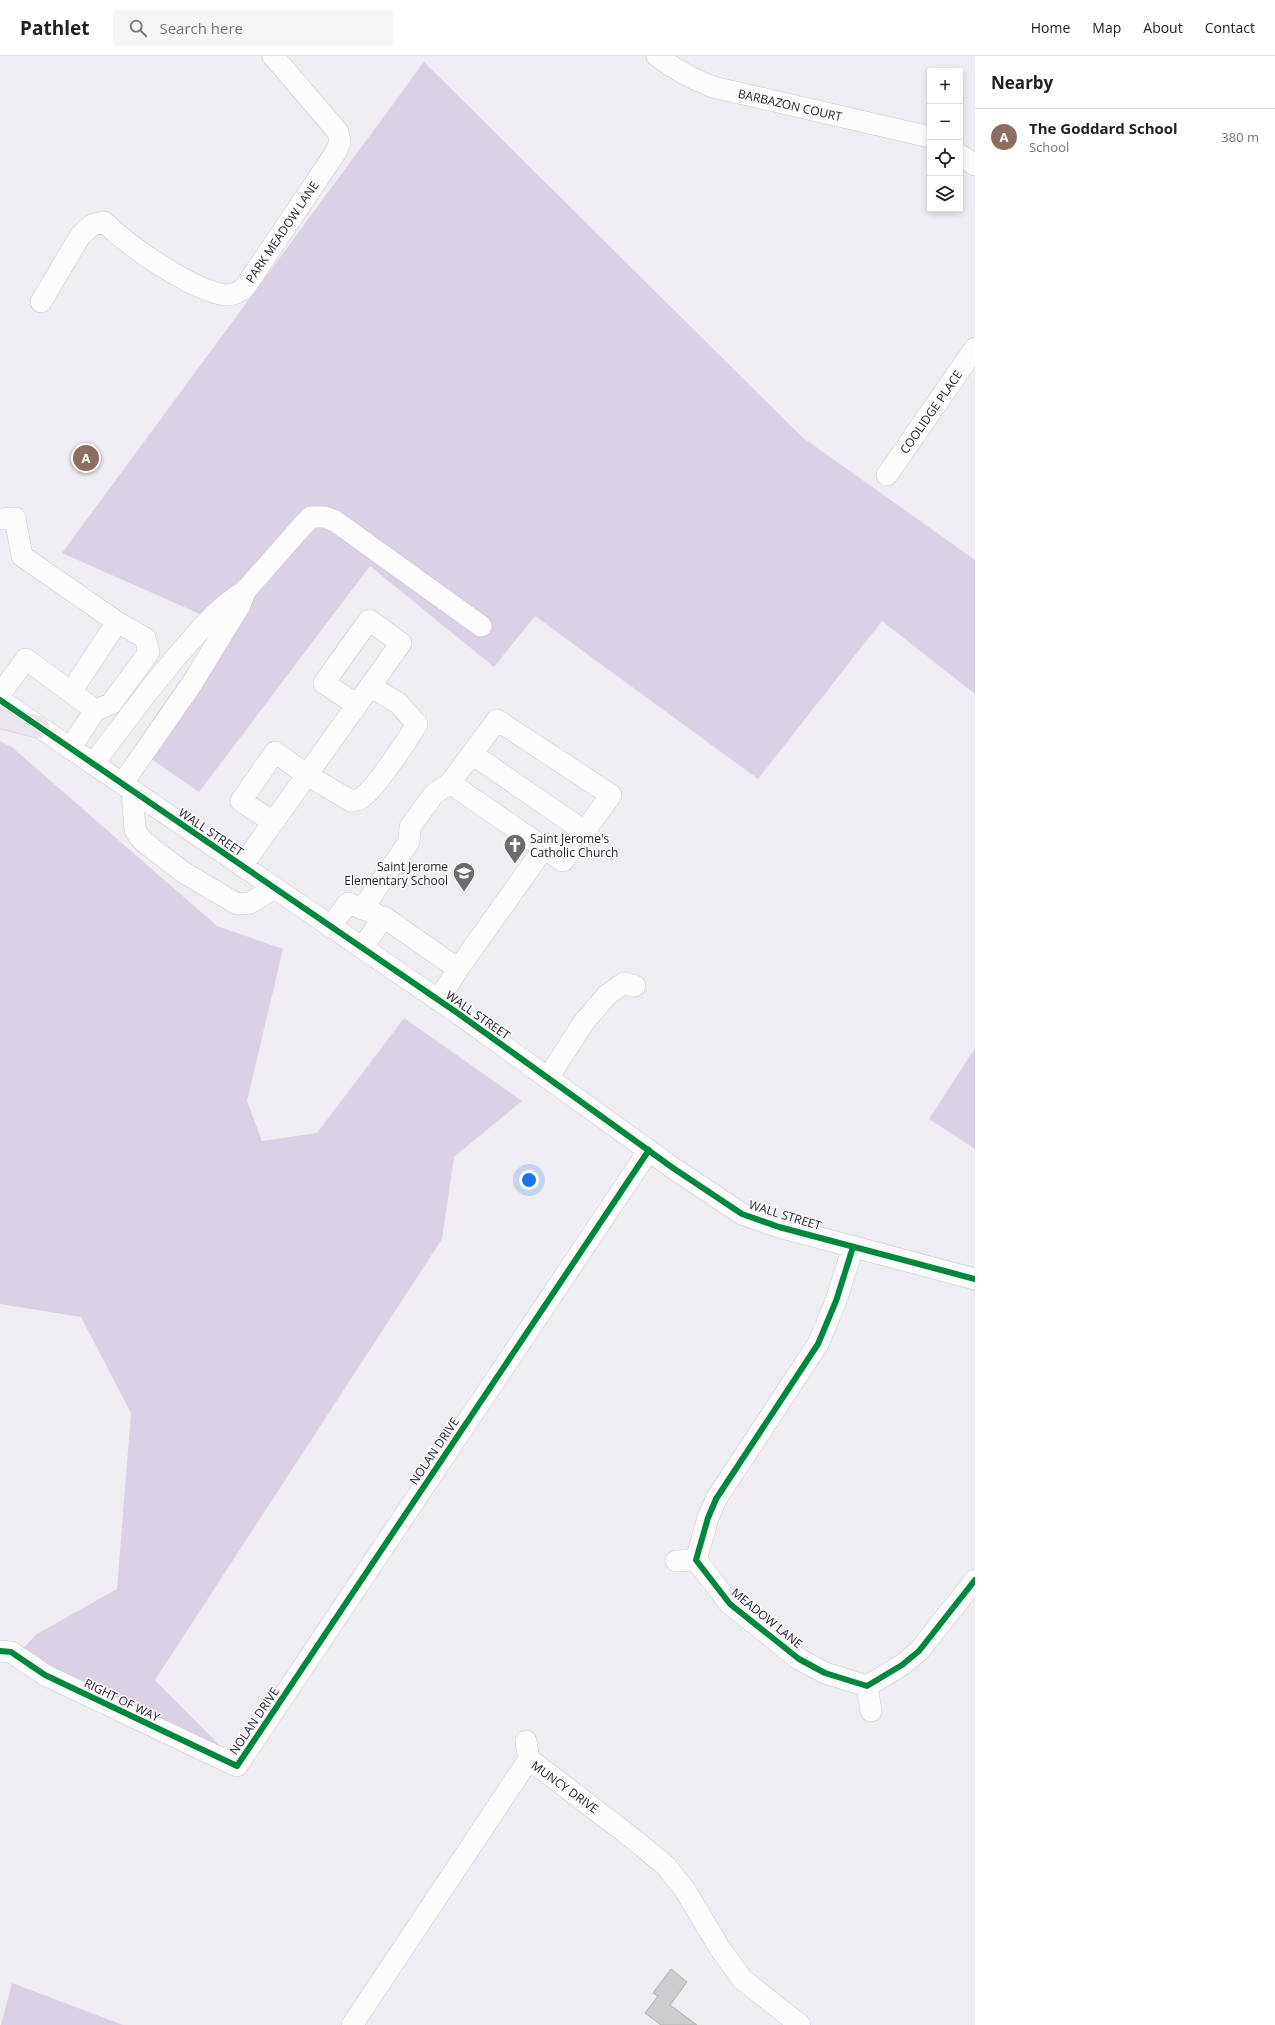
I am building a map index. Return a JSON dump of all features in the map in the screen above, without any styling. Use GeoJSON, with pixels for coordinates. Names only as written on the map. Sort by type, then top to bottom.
{"type":"FeatureCollection","features":[{"type":"Feature","properties":{"kind":"main road"},"geometry":{"type":"LineString","coordinates":[[0,717],[38,727]]}},
{"type":"Feature","properties":{"kind":"street","name":"PARK MEADOW LANE"},"geometry":{"type":"LineString","coordinates":[[41,302],[80,236],[92,225],[104,222],[123,241],[149,259],[164,269],[202,288],[226,295],[240,292],[245,287],[327,165],[340,142],[338,132],[273,56]]}},
{"type":"Feature","properties":{"kind":"street","name":"BARBAZON COURT"},"geometry":{"type":"LineString","coordinates":[[657,56],[671,67],[694,80],[713,87],[927,136]]}},
{"type":"Feature","properties":{"kind":"street"},"geometry":{"type":"LineString","coordinates":[[963,157],[975,165]]}},
{"type":"Feature","properties":{"kind":"street","name":"COOLIDGE PLACE"},"geometry":{"type":"LineString","coordinates":[[887,475],[975,348]]}},
{"type":"Feature","properties":{"kind":"street"},"geometry":{"type":"LineString","coordinates":[[93,764],[165,670],[201,628],[225,603],[245,591],[311,517],[325,517],[335,522],[480,626]]}},
{"type":"Feature","properties":{"kind":"street"},"geometry":{"type":"LineString","coordinates":[[0,519],[16,518],[22,556],[117,622],[145,638],[149,652],[111,704],[95,710],[70,749]]}},
{"type":"Feature","properties":{"kind":"street"},"geometry":{"type":"LineString","coordinates":[[245,591],[240,606],[127,788],[135,829],[138,835],[144,842],[183,872],[237,904],[250,903],[274,888]]}},
{"type":"Feature","properties":{"kind":"street"},"geometry":{"type":"LineString","coordinates":[[242,866],[273,822],[307,775],[357,705],[370,686],[401,643],[369,620],[324,683],[357,705]]}},
{"type":"Feature","properties":{"kind":"street"},"geometry":{"type":"LineString","coordinates":[[71,692],[117,622]]}},
{"type":"Feature","properties":{"kind":"street"},"geometry":{"type":"LineString","coordinates":[[0,694],[26,660],[95,710]]}},
{"type":"Feature","properties":{"kind":"street"},"geometry":{"type":"LineString","coordinates":[[273,822],[241,801],[275,752],[307,775],[351,801],[360,799],[407,741],[418,724],[398,703],[370,686]]}},
{"type":"Feature","properties":{"kind":"street","name":"WALL STREET"},"geometry":{"type":"LineString","coordinates":[[0,700],[438,1000],[700,1187],[742,1214],[779,1227],[975,1279]]}},
{"type":"Feature","properties":{"kind":"street"},"geometry":{"type":"LineString","coordinates":[[362,909],[409,842],[410,827],[442,788],[472,754],[497,720],[611,795],[563,861],[544,848],[442,788]]}},
{"type":"Feature","properties":{"kind":"street"},"geometry":{"type":"LineString","coordinates":[[472,754],[584,832]]}},
{"type":"Feature","properties":{"kind":"street"},"geometry":{"type":"LineString","coordinates":[[438,1000],[458,969],[544,848]]}},
{"type":"Feature","properties":{"kind":"street"},"geometry":{"type":"LineString","coordinates":[[330,926],[348,903],[384,917],[458,969]]}},
{"type":"Feature","properties":{"kind":"street"},"geometry":{"type":"LineString","coordinates":[[362,948],[384,917]]}},
{"type":"Feature","properties":{"kind":"street"},"geometry":{"type":"LineString","coordinates":[[548,1078],[584,1022],[607,995],[624,983],[635,986]]}},
{"type":"Feature","properties":{"kind":"street","name":"NOLAN DRIVE"},"geometry":{"type":"LineString","coordinates":[[237,1766],[649,1150]]}},
{"type":"Feature","properties":{"kind":"street","name":"MEADOW LANE"},"geometry":{"type":"LineString","coordinates":[[853,1247],[836,1301],[818,1344],[716,1499],[708,1518],[686,1560],[730,1604],[799,1658],[825,1673],[867,1686]]}},
{"type":"Feature","properties":{"kind":"street"},"geometry":{"type":"LineString","coordinates":[[871,1711],[867,1686],[912,1658],[975,1580]]}},
{"type":"Feature","properties":{"kind":"street","name":"RIGHT OF WAY"},"geometry":{"type":"LineString","coordinates":[[0,1651],[11,1652],[45,1675],[237,1766]]}},
{"type":"Feature","properties":{"kind":"street","name":"MUNCY DRIVE"},"geometry":{"type":"LineString","coordinates":[[352,2025],[528,1750],[666,1866],[685,1890],[719,1947],[742,1979],[800,2025]]}},
{"type":"Feature","properties":{"kind":"shaded area"},"geometry":{"type":"Polygon","coordinates":[[[424,62],[802,437],[975,560],[975,694],[882,621],[758,779],[535,616],[494,667],[370,566],[199,792],[134,747],[220,623],[62,553],[424,62]]]}},
{"type":"Feature","properties":{"kind":"shaded area"},"geometry":{"type":"Polygon","coordinates":[[[0,741],[13,748],[217,926],[283,949],[247,1101],[262,1141],[317,1133],[404,1018],[522,1101],[454,1157],[442,1239],[155,1680],[237,1763],[17,1654],[37,1634],[117,1589],[131,1413],[81,1317],[0,1304],[0,741]]]}},
{"type":"Feature","properties":{"kind":"shaded area"},"geometry":{"type":"Polygon","coordinates":[[[975,1048],[975,1149],[929,1119],[975,1048]]]}},
{"type":"Feature","properties":{"kind":"shaded area"},"geometry":{"type":"Polygon","coordinates":[[[12,1983],[123,2025],[1,2025],[12,1983]]]}},
{"type":"Feature","properties":{"kind":"building"},"geometry":{"type":"Polygon","coordinates":[[[671,1969],[687,1982],[670,2005],[697,2025],[661,2025],[645,2013],[658,1996],[653,1993],[671,1969]]]}},
{"type":"Feature","properties":{"kind":"cycle path"},"geometry":{"type":"LineString","coordinates":[[0,700],[459,1014],[673,1168],[742,1214],[779,1227],[975,1279]]}},
{"type":"Feature","properties":{"kind":"cycle path"},"geometry":{"type":"LineString","coordinates":[[0,1651],[11,1652],[45,1675],[237,1766],[649,1150]]}},
{"type":"Feature","properties":{"kind":"cycle path"},"geometry":{"type":"LineString","coordinates":[[853,1247],[836,1301],[818,1344],[716,1499],[708,1518],[696,1560],[730,1604],[799,1659],[825,1673],[867,1686],[902,1665],[919,1651],[975,1580]]}},
{"type":"Feature","properties":{"kind":"place","name":"The Goddard School"},"geometry":{"type":"Point","coordinates":[86,458]}},
{"type":"Feature","properties":{"kind":"place","name":"Saint Jerome's Catholic Church"},"geometry":{"type":"Point","coordinates":[515,864]}},
{"type":"Feature","properties":{"kind":"place","name":"Saint Jerome Elementary School"},"geometry":{"type":"Point","coordinates":[464,892]}}]}
